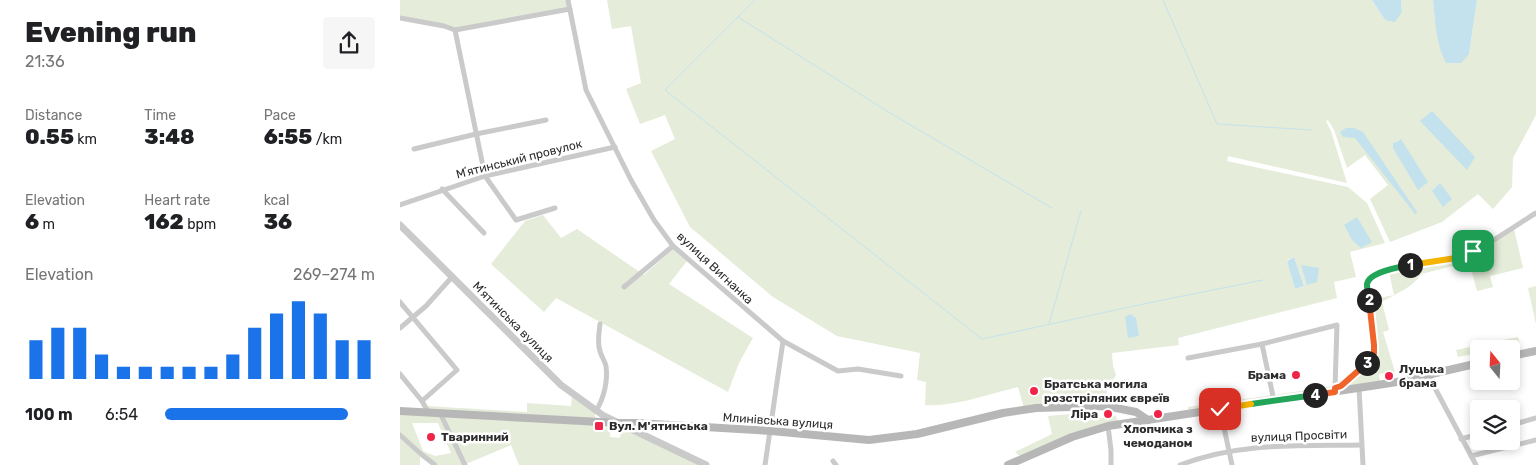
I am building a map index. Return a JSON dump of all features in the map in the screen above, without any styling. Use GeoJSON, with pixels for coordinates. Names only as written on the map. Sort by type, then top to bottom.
{"type":"FeatureCollection","features":[{"type":"Feature","properties":{"kind":"main road"},"geometry":{"type":"LineString","coordinates":[[1520,354],[1536,351]]}},
{"type":"Feature","properties":{"kind":"main road"},"geometry":{"type":"LineString","coordinates":[[1008,465],[1072,437],[1108,426],[1335,390],[1398,382],[1470,365]]}},
{"type":"Feature","properties":{"kind":"main road","name":"Млинівська вулиця"},"geometry":{"type":"LineString","coordinates":[[400,411],[771,431],[869,440],[917,434],[1003,413],[1036,408],[1106,406],[1126,409],[1148,420]]}},
{"type":"Feature","properties":{"kind":"street","name":"вулиця Вигнанка"},"geometry":{"type":"LineString","coordinates":[[568,0],[586,90],[631,180],[654,220],[673,246],[783,341],[838,371],[858,369],[901,376]]}},
{"type":"Feature","properties":{"kind":"street"},"geometry":{"type":"LineString","coordinates":[[400,18],[444,26],[454,30],[570,9]]}},
{"type":"Feature","properties":{"kind":"street"},"geometry":{"type":"LineString","coordinates":[[454,30],[485,176],[516,220],[555,208]]}},
{"type":"Feature","properties":{"kind":"street"},"geometry":{"type":"LineString","coordinates":[[414,149],[546,120]]}},
{"type":"Feature","properties":{"kind":"street","name":"Мʼятинський провулок"},"geometry":{"type":"LineString","coordinates":[[400,205],[442,189],[485,176],[615,147]]}},
{"type":"Feature","properties":{"kind":"street"},"geometry":{"type":"LineString","coordinates":[[442,189],[484,233]]}},
{"type":"Feature","properties":{"kind":"street"},"geometry":{"type":"LineString","coordinates":[[1335,390],[1370,359],[1374,353],[1367,285],[1369,279],[1376,274],[1399,267],[1456,258],[1473,251],[1536,212]]}},
{"type":"Feature","properties":{"kind":"street","name":"Мʼятинська вулиця"},"geometry":{"type":"LineString","coordinates":[[400,225],[561,385],[596,411],[706,465]]}},
{"type":"Feature","properties":{"kind":"street"},"geometry":{"type":"LineString","coordinates":[[624,287],[673,246]]}},
{"type":"Feature","properties":{"kind":"street"},"geometry":{"type":"LineString","coordinates":[[400,328],[426,306],[452,277]]}},
{"type":"Feature","properties":{"kind":"street"},"geometry":{"type":"LineString","coordinates":[[400,302],[457,370],[422,401]]}},
{"type":"Feature","properties":{"kind":"street"},"geometry":{"type":"LineString","coordinates":[[596,411],[603,399],[606,373],[606,364],[599,350],[600,324]]}},
{"type":"Feature","properties":{"kind":"street"},"geometry":{"type":"LineString","coordinates":[[1188,358],[1262,344],[1337,325],[1335,390]]}},
{"type":"Feature","properties":{"kind":"street"},"geometry":{"type":"LineString","coordinates":[[765,465],[783,341]]}},
{"type":"Feature","properties":{"kind":"street"},"geometry":{"type":"LineString","coordinates":[[1262,344],[1274,401]]}},
{"type":"Feature","properties":{"kind":"street"},"geometry":{"type":"LineString","coordinates":[[400,374],[422,401],[428,412]]}},
{"type":"Feature","properties":{"kind":"street"},"geometry":{"type":"LineString","coordinates":[[1428,374],[1476,465]]}},
{"type":"Feature","properties":{"kind":"street"},"geometry":{"type":"LineString","coordinates":[[1359,388],[1363,465]]}},
{"type":"Feature","properties":{"kind":"street"},"geometry":{"type":"LineString","coordinates":[[1220,409],[1232,465]]}},
{"type":"Feature","properties":{"kind":"street"},"geometry":{"type":"LineString","coordinates":[[440,413],[465,465]]}},
{"type":"Feature","properties":{"kind":"street"},"geometry":{"type":"LineString","coordinates":[[1520,422],[1536,418]]}},
{"type":"Feature","properties":{"kind":"street"},"geometry":{"type":"LineString","coordinates":[[1108,426],[1111,462]]}},
{"type":"Feature","properties":{"kind":"street"},"geometry":{"type":"LineString","coordinates":[[400,435],[435,465]]}},
{"type":"Feature","properties":{"kind":"street"},"geometry":{"type":"LineString","coordinates":[[1461,439],[1470,436]]}},
{"type":"Feature","properties":{"kind":"street"},"geometry":{"type":"LineString","coordinates":[[1471,456],[1536,440]]}},
{"type":"Feature","properties":{"kind":"street","name":"вулиця Просвіти"},"geometry":{"type":"LineString","coordinates":[[1180,465],[1196,459],[1254,447],[1361,445]]}},
{"type":"Feature","properties":{"kind":"green space"},"geometry":{"type":"Polygon","coordinates":[[[400,0],[566,0],[568,8],[455,29],[400,17],[400,0]]]}},
{"type":"Feature","properties":{"kind":"green space"},"geometry":{"type":"Polygon","coordinates":[[[607,0],[1372,0],[1385,20],[1402,12],[1401,0],[1433,0],[1435,21],[1469,54],[1477,0],[1536,0],[1536,115],[1513,158],[1512,187],[1493,209],[1478,194],[1442,222],[1390,242],[1370,199],[1388,185],[1365,155],[1347,168],[1334,130],[1328,120],[1326,121],[1331,131],[1347,183],[1228,156],[1227,161],[1348,187],[1367,203],[1385,243],[1350,252],[1356,277],[1334,282],[1337,298],[1178,338],[1179,345],[1112,353],[1116,375],[1107,390],[1107,404],[1024,408],[1018,387],[959,402],[925,405],[926,382],[917,380],[920,353],[837,336],[773,297],[690,227],[651,151],[675,139],[665,115],[640,124],[626,89],[641,83],[631,26],[612,29],[607,0]],[[1294,257],[1287,260],[1295,289],[1304,286],[1294,257]]]}},
{"type":"Feature","properties":{"kind":"green space"},"geometry":{"type":"Polygon","coordinates":[[[543,215],[561,238],[577,229],[644,275],[673,249],[687,261],[669,284],[753,338],[739,363],[728,392],[556,298],[544,312],[491,264],[525,221],[543,215]]]}},
{"type":"Feature","properties":{"kind":"green space"},"geometry":{"type":"Polygon","coordinates":[[[1514,229],[1523,268],[1490,276],[1493,287],[1477,291],[1469,262],[1421,274],[1414,283],[1394,295],[1389,272],[1456,260],[1514,229]]]}},
{"type":"Feature","properties":{"kind":"green space"},"geometry":{"type":"Polygon","coordinates":[[[1536,286],[1536,324],[1528,288],[1536,286]]]}},
{"type":"Feature","properties":{"kind":"green space"},"geometry":{"type":"Polygon","coordinates":[[[1394,295],[1382,302],[1389,330],[1383,332],[1395,372],[1379,374],[1380,382],[1342,387],[1373,358],[1376,349],[1371,300],[1394,295]]]}},
{"type":"Feature","properties":{"kind":"green space"},"geometry":{"type":"Polygon","coordinates":[[[1518,337],[1519,340],[1503,340],[1518,337]]]}},
{"type":"Feature","properties":{"kind":"green space"},"geometry":{"type":"Polygon","coordinates":[[[1470,347],[1470,355],[1458,357],[1456,350],[1470,347]]]}},
{"type":"Feature","properties":{"kind":"green space"},"geometry":{"type":"Polygon","coordinates":[[[1333,386],[1333,389],[1274,398],[1274,395],[1333,386]]]}},
{"type":"Feature","properties":{"kind":"green space"},"geometry":{"type":"Polygon","coordinates":[[[1272,395],[1272,398],[1188,411],[1188,407],[1272,395]]]}},
{"type":"Feature","properties":{"kind":"green space"},"geometry":{"type":"Polygon","coordinates":[[[572,396],[595,413],[595,418],[591,420],[429,410],[427,406],[527,412],[527,403],[571,406],[572,396]]]}},
{"type":"Feature","properties":{"kind":"green space"},"geometry":{"type":"Polygon","coordinates":[[[1082,413],[1084,420],[1116,416],[1118,422],[1020,456],[1015,452],[1052,434],[1048,416],[1082,413]]]}},
{"type":"Feature","properties":{"kind":"green space"},"geometry":{"type":"Polygon","coordinates":[[[400,414],[439,415],[463,465],[438,465],[400,432],[400,414]],[[412,423],[423,451],[435,456],[451,453],[438,423],[412,423]]]}},
{"type":"Feature","properties":{"kind":"green space"},"geometry":{"type":"Polygon","coordinates":[[[443,415],[593,424],[593,428],[606,429],[606,425],[611,425],[610,437],[620,438],[621,432],[615,431],[616,425],[701,465],[519,465],[511,445],[466,464],[443,415]]]}},
{"type":"Feature","properties":{"kind":"green space"},"geometry":{"type":"Polygon","coordinates":[[[400,438],[420,456],[420,465],[400,465],[400,438]]]}},
{"type":"Feature","properties":{"kind":"water"},"geometry":{"type":"Polygon","coordinates":[[[1372,0],[1401,0],[1402,12],[1395,22],[1385,20],[1372,0]]]}},
{"type":"Feature","properties":{"kind":"water"},"geometry":{"type":"Polygon","coordinates":[[[1433,0],[1477,0],[1469,54],[1461,63],[1446,63],[1436,32],[1433,0]]]}},
{"type":"Feature","properties":{"kind":"water"},"geometry":{"type":"Polygon","coordinates":[[[1432,111],[1475,157],[1467,170],[1420,121],[1432,111]]]}},
{"type":"Feature","properties":{"kind":"water"},"geometry":{"type":"Polygon","coordinates":[[[1346,128],[1354,128],[1363,132],[1417,212],[1416,215],[1355,138],[1343,137],[1340,132],[1346,128]]]}},
{"type":"Feature","properties":{"kind":"water"},"geometry":{"type":"Polygon","coordinates":[[[1401,139],[1428,182],[1418,190],[1393,148],[1393,143],[1401,139]]]}},
{"type":"Feature","properties":{"kind":"water"},"geometry":{"type":"Polygon","coordinates":[[[1440,183],[1452,199],[1443,207],[1432,191],[1440,183]]]}},
{"type":"Feature","properties":{"kind":"water"},"geometry":{"type":"Polygon","coordinates":[[[1357,217],[1372,242],[1361,248],[1352,240],[1344,225],[1357,217]]]}},
{"type":"Feature","properties":{"kind":"water"},"geometry":{"type":"Polygon","coordinates":[[[1294,257],[1304,286],[1295,289],[1287,261],[1294,257]]]}},
{"type":"Feature","properties":{"kind":"water"},"geometry":{"type":"Polygon","coordinates":[[[1301,265],[1319,268],[1317,282],[1307,285],[1301,265]]]}},
{"type":"Feature","properties":{"kind":"water"},"geometry":{"type":"Polygon","coordinates":[[[1130,314],[1136,318],[1139,336],[1128,338],[1125,317],[1130,314]]]}},
{"type":"Feature","properties":{"kind":"waterway"},"geometry":{"type":"LineString","coordinates":[[755,0],[665,90],[982,339],[1263,280]]}},
{"type":"Feature","properties":{"kind":"waterway"},"geometry":{"type":"LineString","coordinates":[[1163,0],[1217,124],[1311,130]]}},
{"type":"Feature","properties":{"kind":"waterway"},"geometry":{"type":"LineString","coordinates":[[738,17],[890,113],[1052,208]]}},
{"type":"Feature","properties":{"kind":"waterway"},"geometry":{"type":"LineString","coordinates":[[1049,324],[1081,211]]}},
{"type":"Feature","properties":{"kind":"place","name":"Брама"},"geometry":{"type":"Point","coordinates":[1296,375]}},
{"type":"Feature","properties":{"kind":"place","name":"Луцька брама"},"geometry":{"type":"Point","coordinates":[1389,376]}},
{"type":"Feature","properties":{"kind":"place","name":"Братська могила розстріляних євреїв"},"geometry":{"type":"Point","coordinates":[1034,391]}},
{"type":"Feature","properties":{"kind":"place","name":"Ліра"},"geometry":{"type":"Point","coordinates":[1108,414]}},
{"type":"Feature","properties":{"kind":"place","name":"Хлопчика з чемоданом"},"geometry":{"type":"Point","coordinates":[1158,414]}},
{"type":"Feature","properties":{"kind":"place","name":"Вул. М'ятинська"},"geometry":{"type":"Point","coordinates":[599,426]}},
{"type":"Feature","properties":{"kind":"place","name":"Тваринний"},"geometry":{"type":"Point","coordinates":[431,437]}},
{"type":"Feature","properties":{"kind":"route"},"geometry":{"type":"LineString","coordinates":[[1220,409],[1335,392],[1335,388],[1341,386],[1374,353],[1367,285],[1369,279],[1376,274],[1399,267],[1456,258],[1473,251]]}}]}
